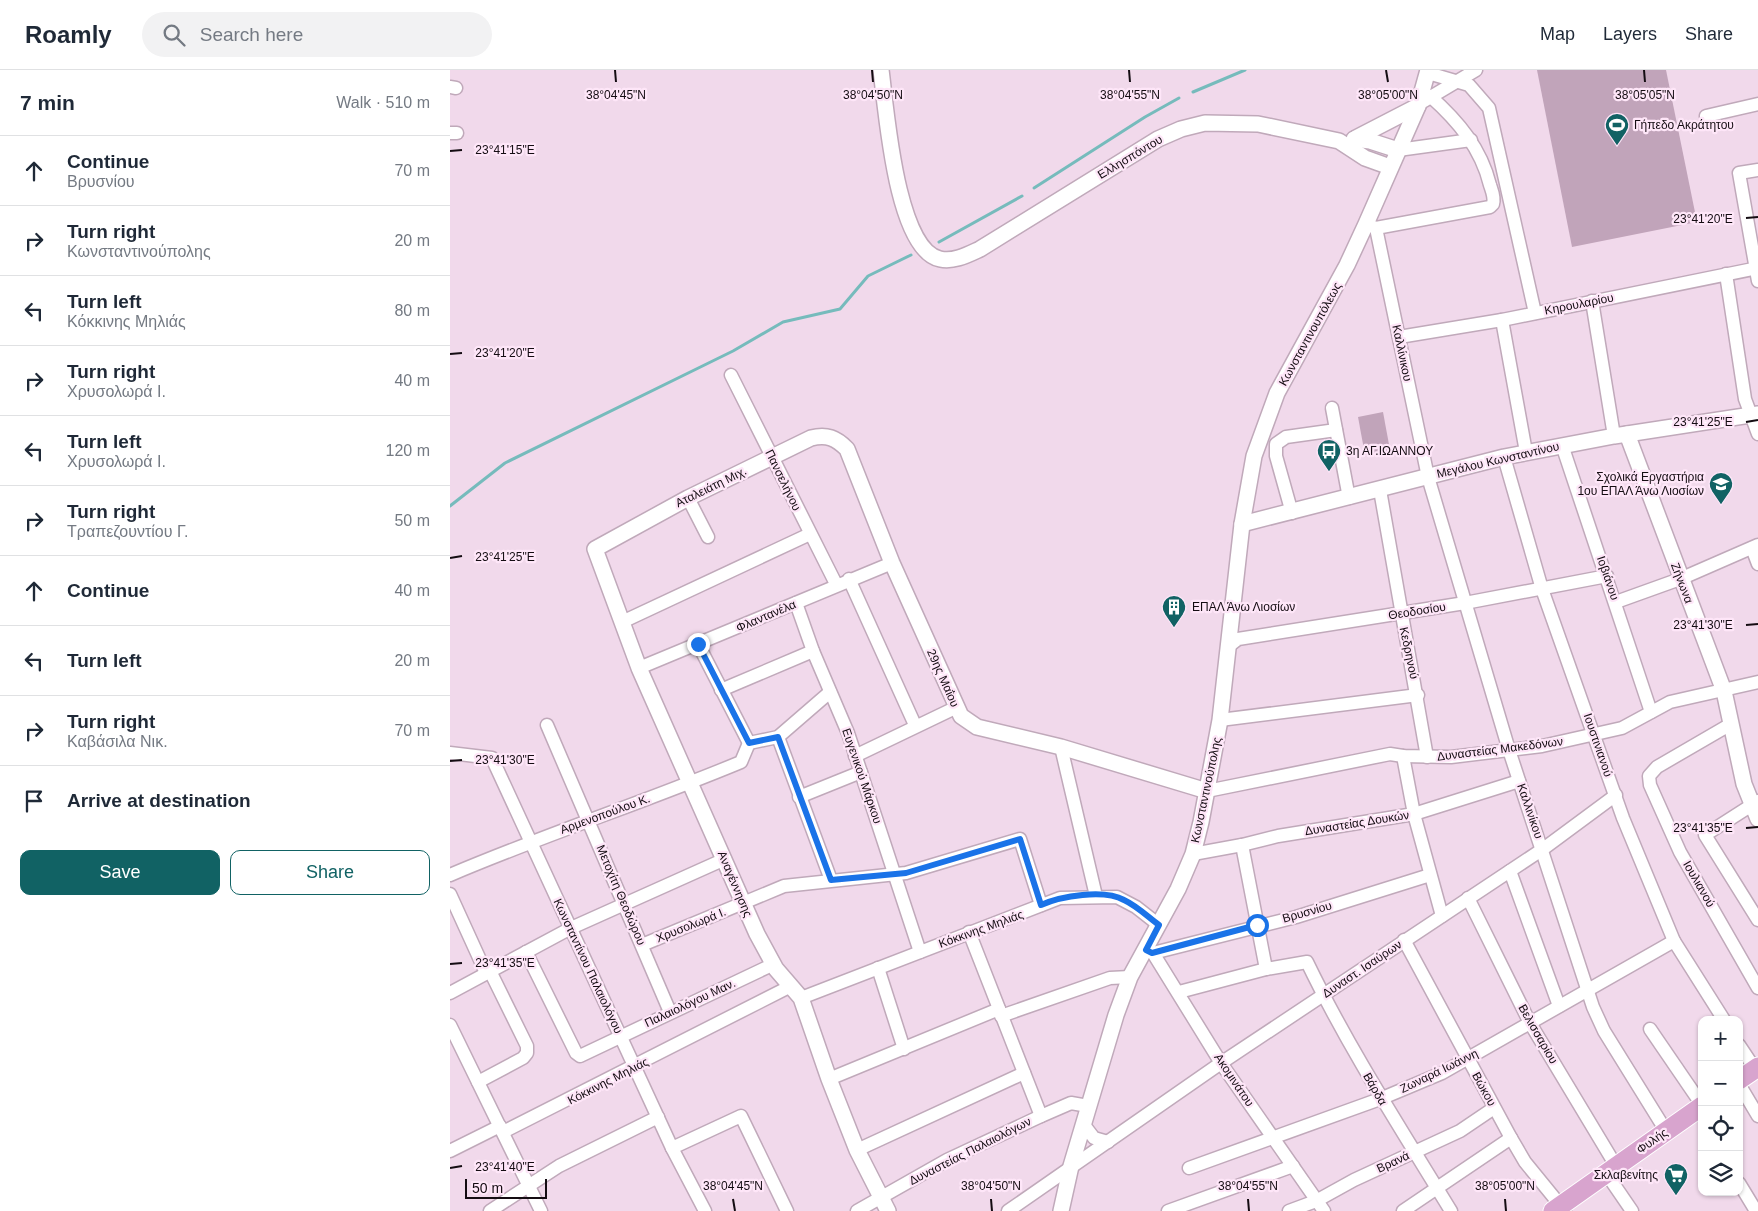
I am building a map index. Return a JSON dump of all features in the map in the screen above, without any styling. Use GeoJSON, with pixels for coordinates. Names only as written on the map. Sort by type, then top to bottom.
{"type":"FeatureCollection","features":[{"type":"Feature","properties":{"kind":"main road"},"geometry":{"type":"LineString","coordinates":[[1743,1077],[1756,1068]]}},
{"type":"Feature","properties":{"kind":"main road","name":"Φυλής"},"geometry":{"type":"LineString","coordinates":[[1559,1209],[1611,1169],[1666,1131],[1698,1112]]}},
{"type":"Feature","properties":{"kind":"street","name":"Ελλησπόντου"},"geometry":{"type":"LineString","coordinates":[[882,70],[893,168],[907,217],[925,251],[939,259],[952,260],[980,249],[1158,139],[1181,129],[1205,123],[1258,124],[1339,141],[1365,158],[1390,167]]}},
{"type":"Feature","properties":{"kind":"street"},"geometry":{"type":"LineString","coordinates":[[1356,138],[1418,106],[1430,96],[1476,70]]}},
{"type":"Feature","properties":{"kind":"street"},"geometry":{"type":"LineString","coordinates":[[1428,71],[1458,80],[1474,90],[1489,108],[1493,118],[1535,313]]}},
{"type":"Feature","properties":{"kind":"street","name":"Κωνσταντινουπόλεως"},"geometry":{"type":"LineString","coordinates":[[1242,524],[1254,456],[1278,393],[1347,265],[1371,226],[1390,167],[1418,106],[1428,71]]}},
{"type":"Feature","properties":{"kind":"street"},"geometry":{"type":"LineString","coordinates":[[1371,226],[1490,207],[1494,204],[1486,168],[1471,140],[1430,96]]}},
{"type":"Feature","properties":{"kind":"street"},"geometry":{"type":"LineString","coordinates":[[1706,116],[1758,104]]}},
{"type":"Feature","properties":{"kind":"street","name":"Ελλησπόντου"},"geometry":{"type":"LineString","coordinates":[[1339,141],[1356,138],[1398,150]]}},
{"type":"Feature","properties":{"kind":"street"},"geometry":{"type":"LineString","coordinates":[[1398,150],[1471,140]]}},
{"type":"Feature","properties":{"kind":"street"},"geometry":{"type":"LineString","coordinates":[[1758,170],[1739,173],[1758,281]]}},
{"type":"Feature","properties":{"kind":"street","name":"Καλλίνικου"},"geometry":{"type":"LineString","coordinates":[[1371,226],[1399,337],[1428,477]]}},
{"type":"Feature","properties":{"kind":"street","name":"Κηρουλαρίου"},"geometry":{"type":"LineString","coordinates":[[1399,337],[1502,320],[1757,268]]}},
{"type":"Feature","properties":{"kind":"street"},"geometry":{"type":"LineString","coordinates":[[1726,274],[1745,399],[1754,414],[1758,434]]}},
{"type":"Feature","properties":{"kind":"street"},"geometry":{"type":"LineString","coordinates":[[1592,301],[1621,435]]}},
{"type":"Feature","properties":{"kind":"street"},"geometry":{"type":"LineString","coordinates":[[1502,320],[1526,452]]}},
{"type":"Feature","properties":{"kind":"street","name":"Πανσελήνου"},"geometry":{"type":"LineString","coordinates":[[731,375],[836,584]]}},
{"type":"Feature","properties":{"kind":"street"},"geometry":{"type":"LineString","coordinates":[[1332,408],[1349,498]]}},
{"type":"Feature","properties":{"kind":"street","name":"Μεγάλου Κωνσταντίνου"},"geometry":{"type":"LineString","coordinates":[[1242,524],[1292,513],[1526,452],[1754,414]]}},
{"type":"Feature","properties":{"kind":"street"},"geometry":{"type":"LineString","coordinates":[[1292,513],[1276,456],[1276,444],[1286,437],[1336,430]]}},
{"type":"Feature","properties":{"kind":"street","name":"Ζήνωνα"},"geometry":{"type":"LineString","coordinates":[[1621,435],[1724,691],[1731,724],[1758,819]]}},
{"type":"Feature","properties":{"kind":"street","name":"Αταλειάτη Μιχ."},"geometry":{"type":"LineString","coordinates":[[595,549],[688,498],[811,438],[830,436]]}},
{"type":"Feature","properties":{"kind":"street","name":"29ης Μαΐου"},"geometry":{"type":"LineString","coordinates":[[830,436],[847,449],[892,562],[955,708],[968,722],[977,727],[1061,747],[1207,791]]}},
{"type":"Feature","properties":{"kind":"street","name":"Ιοβιάνου"},"geometry":{"type":"LineString","coordinates":[[1562,445],[1616,602],[1651,712]]}},
{"type":"Feature","properties":{"kind":"street","name":"Ιουστινιανού"},"geometry":{"type":"LineString","coordinates":[[1504,457],[1542,589],[1616,795],[1674,942],[1721,1016]]}},
{"type":"Feature","properties":{"kind":"street","name":"Καλλινίκου"},"geometry":{"type":"LineString","coordinates":[[1428,477],[1509,750],[1588,991],[1604,1031],[1666,1131]]}},
{"type":"Feature","properties":{"kind":"street","name":"Κεδρηνού"},"geometry":{"type":"LineString","coordinates":[[1380,490],[1401,614],[1418,695],[1427,757]]}},
{"type":"Feature","properties":{"kind":"street"},"geometry":{"type":"LineString","coordinates":[[688,498],[708,537]]}},
{"type":"Feature","properties":{"kind":"street","name":"Κωνσταντινούπολης"},"geometry":{"type":"LineString","coordinates":[[1062,1210],[1071,1166],[1116,1015],[1130,977],[1149,951],[1192,854],[1207,791],[1220,720],[1242,524]]}},
{"type":"Feature","properties":{"kind":"street"},"geometry":{"type":"LineString","coordinates":[[622,622],[810,534]]}},
{"type":"Feature","properties":{"kind":"street"},"geometry":{"type":"LineString","coordinates":[[1616,602],[1680,579],[1755,547],[1758,564]]}},
{"type":"Feature","properties":{"kind":"street","name":"Αναγέννησης"},"geometry":{"type":"LineString","coordinates":[[595,549],[639,668],[757,934],[774,964],[801,998],[829,1079],[857,1150],[888,1211]]}},
{"type":"Feature","properties":{"kind":"street","name":"Φλαντανέλα"},"geometry":{"type":"LineString","coordinates":[[639,668],[892,562]]}},
{"type":"Feature","properties":{"kind":"street","name":"Θεοδοσίου"},"geometry":{"type":"LineString","coordinates":[[1229,646],[1238,639],[1401,614],[1607,576]]}},
{"type":"Feature","properties":{"kind":"street"},"geometry":{"type":"LineString","coordinates":[[849,579],[916,725]]}},
{"type":"Feature","properties":{"kind":"street","name":"Ευγενικού Μάρκου"},"geometry":{"type":"LineString","coordinates":[[796,603],[861,772],[920,952]]}},
{"type":"Feature","properties":{"kind":"street"},"geometry":{"type":"LineString","coordinates":[[698,644],[749,743],[778,737],[830,692]]}},
{"type":"Feature","properties":{"kind":"street"},"geometry":{"type":"LineString","coordinates":[[721,690],[813,651]]}},
{"type":"Feature","properties":{"kind":"street","name":"Δυναστείας Μακεδόνων"},"geometry":{"type":"LineString","coordinates":[[1207,791],[1390,754],[1427,757],[1542,746],[1622,728],[1670,702],[1758,682]]}},
{"type":"Feature","properties":{"kind":"street"},"geometry":{"type":"LineString","coordinates":[[1220,720],[1418,695]]}},
{"type":"Feature","properties":{"kind":"street"},"geometry":{"type":"LineString","coordinates":[[855,756],[916,725],[955,708]]}},
{"type":"Feature","properties":{"kind":"street","name":"Μετοχίτη Θεοδώρου"},"geometry":{"type":"LineString","coordinates":[[547,724],[670,1012]]}},
{"type":"Feature","properties":{"kind":"street","name":"Ιουλιανού"},"geometry":{"type":"LineString","coordinates":[[1731,724],[1657,767],[1649,776],[1650,785],[1680,852],[1758,988]]}},
{"type":"Feature","properties":{"kind":"street"},"geometry":{"type":"LineString","coordinates":[[778,737],[831,880]]}},
{"type":"Feature","properties":{"kind":"street","name":"Αρμενοπούλου Κ."},"geometry":{"type":"LineString","coordinates":[[450,875],[530,842],[691,783],[741,762],[749,743]]}},
{"type":"Feature","properties":{"kind":"street"},"geometry":{"type":"LineString","coordinates":[[1061,747],[1096,896]]}},
{"type":"Feature","properties":{"kind":"street","name":"Κωνσταντίνου Παλαιολόγου"},"geometry":{"type":"LineString","coordinates":[[450,753],[492,758],[672,1148],[705,1211]]}},
{"type":"Feature","properties":{"kind":"street"},"geometry":{"type":"LineString","coordinates":[[1403,756],[1414,814],[1442,916]]}},
{"type":"Feature","properties":{"kind":"street"},"geometry":{"type":"LineString","coordinates":[[799,797],[861,772]]}},
{"type":"Feature","properties":{"kind":"street","name":"Δυναστείας Δουκών"},"geometry":{"type":"LineString","coordinates":[[1192,854],[1278,836],[1414,814],[1519,780]]}},
{"type":"Feature","properties":{"kind":"street","name":"Δυναστ. Ισαύρων"},"geometry":{"type":"LineString","coordinates":[[1008,1211],[1221,1063],[1543,849],[1616,795]]}},
{"type":"Feature","properties":{"kind":"street"},"geometry":{"type":"LineString","coordinates":[[1754,803],[1705,835],[1758,920]]}},
{"type":"Feature","properties":{"kind":"street","name":"Χρυσολωρά Ι."},"geometry":{"type":"LineString","coordinates":[[642,945],[784,886],[831,880],[895,876],[1020,839],[1041,905]]}},
{"type":"Feature","properties":{"kind":"street"},"geometry":{"type":"LineString","coordinates":[[1179,992],[1266,969],[1242,845]]}},
{"type":"Feature","properties":{"kind":"street"},"geometry":{"type":"LineString","coordinates":[[450,993],[571,928],[625,906],[725,859]]}},
{"type":"Feature","properties":{"kind":"street"},"geometry":{"type":"LineString","coordinates":[[1510,871],[1559,1006]]}},
{"type":"Feature","properties":{"kind":"street","name":"Βρυσνίου"},"geometry":{"type":"LineString","coordinates":[[1149,951],[1296,917],[1430,875]]}},
{"type":"Feature","properties":{"kind":"street"},"geometry":{"type":"LineString","coordinates":[[450,894],[527,1046],[527,1053],[523,1058],[478,1082]]}},
{"type":"Feature","properties":{"kind":"street","name":"Κόκκινης Μηλιάς"},"geometry":{"type":"LineString","coordinates":[[801,998],[1060,898],[1117,897],[1125,900],[1159,925]]}},
{"type":"Feature","properties":{"kind":"street","name":"Βελισσαρίου"},"geometry":{"type":"LineString","coordinates":[[1468,898],[1530,1022],[1632,1211]]}},
{"type":"Feature","properties":{"kind":"street"},"geometry":{"type":"LineString","coordinates":[[969,932],[1041,1116]]}},
{"type":"Feature","properties":{"kind":"street","name":"Βώκου"},"geometry":{"type":"LineString","coordinates":[[1404,940],[1511,1138],[1559,1209]]}},
{"type":"Feature","properties":{"kind":"street","name":"Ζωναρά Ιωάννη"},"geometry":{"type":"LineString","coordinates":[[1189,1168],[1380,1099],[1467,1059],[1674,942]]}},
{"type":"Feature","properties":{"kind":"street","name":"Ακομινάτου"},"geometry":{"type":"LineString","coordinates":[[1149,951],[1179,992],[1221,1063],[1320,1206]]}},
{"type":"Feature","properties":{"kind":"street","name":"Παλαιολόγου Μαν."},"geometry":{"type":"LineString","coordinates":[[526,952],[576,1053],[580,1056],[774,964]]}},
{"type":"Feature","properties":{"kind":"street","name":"Βάρδα"},"geometry":{"type":"LineString","coordinates":[[1266,969],[1307,962],[1322,996],[1380,1099],[1451,1211]]}},
{"type":"Feature","properties":{"kind":"street"},"geometry":{"type":"LineString","coordinates":[[878,968],[904,1049]]}},
{"type":"Feature","properties":{"kind":"street"},"geometry":{"type":"LineString","coordinates":[[829,1079],[1000,1013],[1110,978],[1130,977]]}},
{"type":"Feature","properties":{"kind":"street","name":"Κόκκινης Μηλιάς"},"geometry":{"type":"LineString","coordinates":[[450,1151],[635,1067],[791,986]]}},
{"type":"Feature","properties":{"kind":"street"},"geometry":{"type":"LineString","coordinates":[[450,1025],[453,1040],[478,1082],[541,1211]]}},
{"type":"Feature","properties":{"kind":"street"},"geometry":{"type":"LineString","coordinates":[[1650,1029],[1698,1108]]}},
{"type":"Feature","properties":{"kind":"street"},"geometry":{"type":"LineString","coordinates":[[1743,1050],[1756,1068]]}},
{"type":"Feature","properties":{"kind":"street"},"geometry":{"type":"LineString","coordinates":[[857,1150],[1024,1073]]}},
{"type":"Feature","properties":{"kind":"street"},"geometry":{"type":"LineString","coordinates":[[1743,1091],[1758,1116]]}},
{"type":"Feature","properties":{"kind":"street","name":"Δυναστείας Παλαιολόγων"},"geometry":{"type":"LineString","coordinates":[[857,1211],[947,1160],[1041,1116],[1071,1103],[1088,1106]]}},
{"type":"Feature","properties":{"kind":"street","name":"Βρανά"},"geometry":{"type":"LineString","coordinates":[[1289,1211],[1320,1206],[1354,1180],[1460,1131],[1494,1108]]}},
{"type":"Feature","properties":{"kind":"street"},"geometry":{"type":"LineString","coordinates":[[672,1148],[742,1116],[787,1211]]}},
{"type":"Feature","properties":{"kind":"street"},"geometry":{"type":"LineString","coordinates":[[490,1211],[563,1164],[658,1117]]}},
{"type":"Feature","properties":{"kind":"street"},"geometry":{"type":"LineString","coordinates":[[1084,1125],[1094,1138],[1108,1142]]}},
{"type":"Feature","properties":{"kind":"street"},"geometry":{"type":"LineString","coordinates":[[1403,1211],[1438,1190],[1511,1138]]}},
{"type":"Feature","properties":{"kind":"street"},"geometry":{"type":"LineString","coordinates":[[1168,1211],[1190,1208],[1292,1166]]}},
{"type":"Feature","properties":{"kind":"street"},"geometry":{"type":"LineString","coordinates":[[1743,1190],[1756,1211]]}},
{"type":"Feature","properties":{"kind":"shaded area","name":"Γήπεδο Ακράτητου"},"geometry":{"type":"Polygon","coordinates":[[[1537,70],[1666,70],[1697,222],[1572,247],[1537,70]]]}},
{"type":"Feature","properties":{"kind":"shaded area"},"geometry":{"type":"Polygon","coordinates":[[[1383,412],[1390,450],[1365,455],[1358,417],[1383,412]]]}},
{"type":"Feature","properties":{"kind":"waterway"},"geometry":{"type":"LineString","coordinates":[[1193,92],[1245,70]]}},
{"type":"Feature","properties":{"kind":"waterway"},"geometry":{"type":"LineString","coordinates":[[1034,188],[1145,117],[1179,98]]}},
{"type":"Feature","properties":{"kind":"waterway"},"geometry":{"type":"LineString","coordinates":[[939,242],[1022,196]]}},
{"type":"Feature","properties":{"kind":"waterway"},"geometry":{"type":"LineString","coordinates":[[450,506],[505,463],[733,351],[783,322],[840,309],[868,276],[911,255]]}},
{"type":"Feature","properties":{"kind":"place","name":"Γήπεδο Ακράτητου"},"geometry":{"type":"Point","coordinates":[1617,146]}},
{"type":"Feature","properties":{"kind":"place","name":"3η ΑΓ.ΙΩΑΝΝΟΥ"},"geometry":{"type":"Point","coordinates":[1329,472]}},
{"type":"Feature","properties":{"kind":"place","name":"Σχολικά Εργαστήρια 1ου ΕΠΑΛ Άνω Λιοσίων"},"geometry":{"type":"Point","coordinates":[1721,505]}},
{"type":"Feature","properties":{"kind":"place","name":"ΕΠΑΛ Άνω Λιοσίων"},"geometry":{"type":"Point","coordinates":[1174,628]}},
{"type":"Feature","properties":{"kind":"place","name":"Σκλαβενίτης"},"geometry":{"type":"Point","coordinates":[1676,1196]}},
{"type":"Feature","properties":{"kind":"route"},"geometry":{"type":"LineString","coordinates":[[698,644],[749,743],[778,737],[831,880],[895,876],[1020,839],[1041,905],[1072,896],[1106,896],[1125,900],[1159,925],[1146,950],[1152,953],[1257,925]]}}]}
